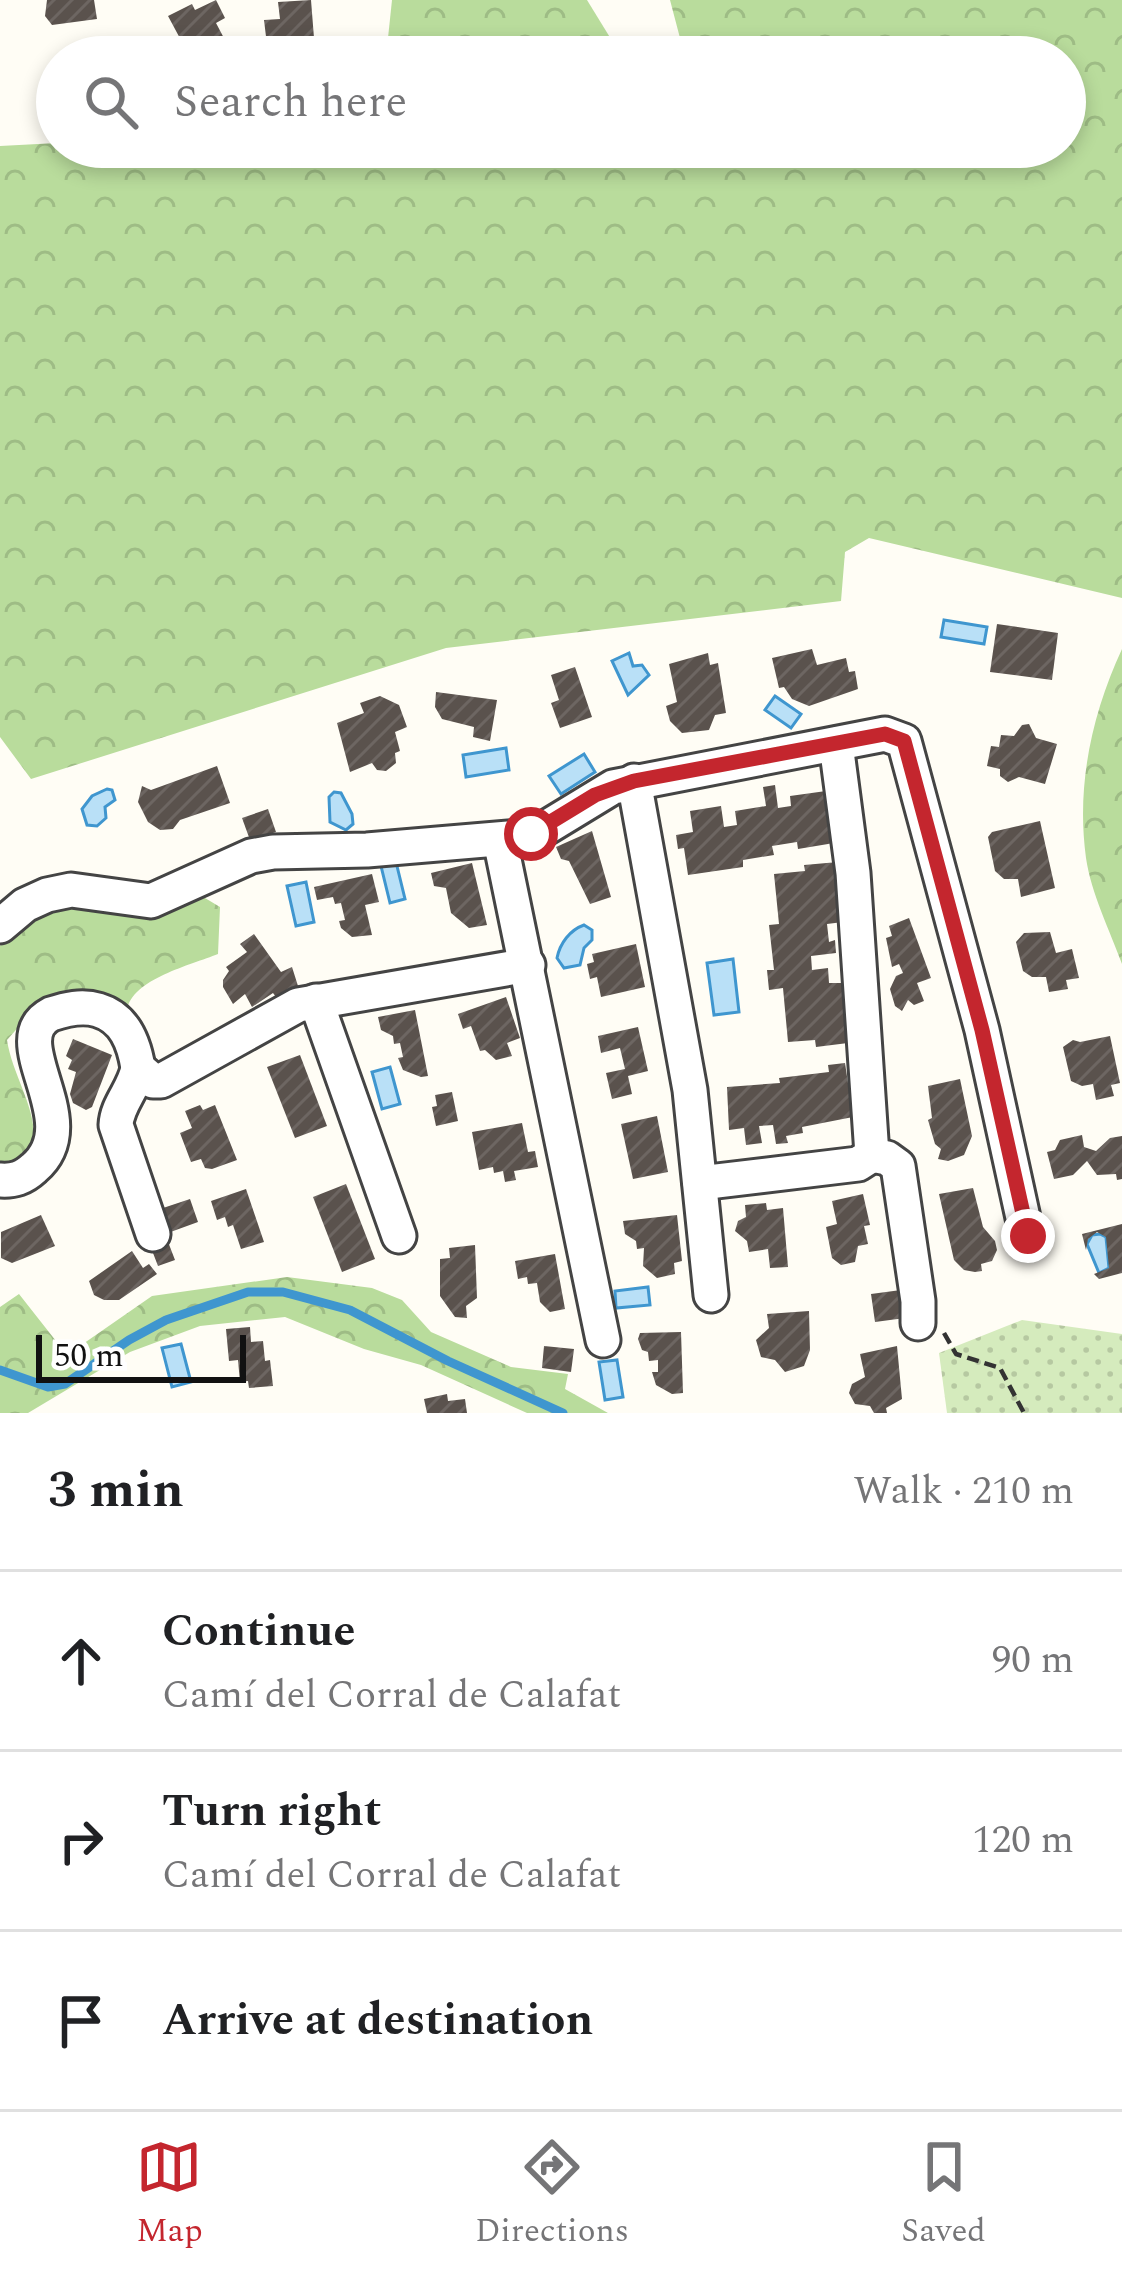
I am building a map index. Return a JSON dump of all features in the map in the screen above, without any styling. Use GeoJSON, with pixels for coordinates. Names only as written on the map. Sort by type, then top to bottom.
{"type":"FeatureCollection","features":[{"type":"Feature","properties":{"kind":"street"},"geometry":{"type":"LineString","coordinates":[[0,926],[25,905],[47,895],[71,890],[152,902],[251,856],[273,852],[500,840],[544,829],[595,795],[634,781],[885,734],[904,741],[982,1030],[1028,1236]]}},
{"type":"Feature","properties":{"kind":"street"},"geometry":{"type":"LineString","coordinates":[[836,744],[853,873],[872,1155]]}},
{"type":"Feature","properties":{"kind":"street"},"geometry":{"type":"LineString","coordinates":[[634,781],[690,1090],[711,1295]]}},
{"type":"Feature","properties":{"kind":"street"},"geometry":{"type":"LineString","coordinates":[[500,840],[603,1340]]}},
{"type":"Feature","properties":{"kind":"street"},"geometry":{"type":"LineString","coordinates":[[138,1068],[153,1081],[161,1081],[289,1010],[316,1001],[528,964]]}},
{"type":"Feature","properties":{"kind":"street"},"geometry":{"type":"LineString","coordinates":[[316,1001],[399,1236]]}},
{"type":"Feature","properties":{"kind":"street"},"geometry":{"type":"LineString","coordinates":[[0,1180],[21,1178],[44,1158],[48,1144],[46,1114],[21,1057],[21,1041],[42,1017],[71,1008],[100,1010],[124,1028],[133,1042],[138,1068],[133,1088],[116,1115],[116,1125],[153,1234]]}},
{"type":"Feature","properties":{"kind":"street"},"geometry":{"type":"LineString","coordinates":[[700,1184],[858,1164],[872,1155],[887,1158],[898,1166],[918,1312]]}},
{"type":"Feature","properties":{"kind":"path"},"geometry":{"type":"LineString","coordinates":[[918,1312],[949,1336],[956,1354],[1000,1368],[1024,1413]]}},
{"type":"Feature","properties":{"kind":"green space"},"geometry":{"type":"Polygon","coordinates":[[[392,0],[587,0],[609,36],[388,36],[392,0]]]}},
{"type":"Feature","properties":{"kind":"green space"},"geometry":{"type":"Polygon","coordinates":[[[670,0],[1122,0],[1122,598],[869,538],[845,552],[841,601],[446,648],[31,779],[0,737],[0,146],[36,144],[36,168],[1086,168],[1086,36],[679,36],[670,0]]]}},
{"type":"Feature","properties":{"kind":"green space"},"geometry":{"type":"Polygon","coordinates":[[[1122,649],[1122,964],[1088,871],[1083,804],[1095,724],[1122,649]]]}},
{"type":"Feature","properties":{"kind":"green space"},"geometry":{"type":"Polygon","coordinates":[[[200,895],[220,907],[218,954],[151,982],[131,999],[127,1010],[38,1005],[7,1040],[30,1111],[34,1140],[32,1155],[0,1170],[0,946],[22,928],[69,906],[119,898],[200,895]]]}},
{"type":"Feature","properties":{"kind":"green space"},"geometry":{"type":"Polygon","coordinates":[[[287,1277],[372,1288],[402,1300],[431,1332],[511,1367],[568,1374],[565,1389],[608,1413],[527,1413],[421,1365],[364,1349],[285,1317],[200,1326],[130,1352],[28,1413],[0,1413],[0,1307],[19,1294],[67,1355],[152,1296],[287,1277]]]}},
{"type":"Feature","properties":{"kind":"green space"},"geometry":{"type":"Polygon","coordinates":[[[1022,1320],[1122,1334],[1122,1413],[947,1413],[939,1353],[1022,1320]]]}},
{"type":"Feature","properties":{"kind":"water"},"geometry":{"type":"Polygon","coordinates":[[[944,620],[987,627],[984,644],[941,637],[944,620]]]}},
{"type":"Feature","properties":{"kind":"water"},"geometry":{"type":"Polygon","coordinates":[[[629,653],[633,666],[642,665],[649,675],[628,695],[612,661],[629,653]]]}},
{"type":"Feature","properties":{"kind":"water"},"geometry":{"type":"Polygon","coordinates":[[[775,696],[801,714],[791,728],[765,710],[775,696]]]}},
{"type":"Feature","properties":{"kind":"water"},"geometry":{"type":"Polygon","coordinates":[[[506,748],[509,770],[466,777],[463,755],[506,748]]]}},
{"type":"Feature","properties":{"kind":"water"},"geometry":{"type":"Polygon","coordinates":[[[584,754],[595,772],[561,794],[549,776],[584,754]]]}},
{"type":"Feature","properties":{"kind":"water"},"geometry":{"type":"Polygon","coordinates":[[[107,789],[115,800],[105,807],[106,818],[97,826],[87,825],[82,809],[92,796],[107,789]]]}},
{"type":"Feature","properties":{"kind":"water"},"geometry":{"type":"Polygon","coordinates":[[[341,793],[352,814],[353,824],[346,830],[330,822],[329,797],[341,793]]]}},
{"type":"Feature","properties":{"kind":"water"},"geometry":{"type":"Polygon","coordinates":[[[396,862],[405,899],[390,903],[381,866],[396,862]]]}},
{"type":"Feature","properties":{"kind":"water"},"geometry":{"type":"Polygon","coordinates":[[[306,882],[314,922],[296,926],[287,886],[306,882]]]}},
{"type":"Feature","properties":{"kind":"water"},"geometry":{"type":"Polygon","coordinates":[[[584,925],[592,930],[592,940],[584,948],[580,965],[564,968],[557,958],[561,947],[584,925]]]}},
{"type":"Feature","properties":{"kind":"water"},"geometry":{"type":"Polygon","coordinates":[[[733,959],[739,1012],[714,1015],[707,963],[733,959]]]}},
{"type":"Feature","properties":{"kind":"water"},"geometry":{"type":"Polygon","coordinates":[[[390,1067],[400,1104],[382,1109],[372,1072],[390,1067]]]}},
{"type":"Feature","properties":{"kind":"water"},"geometry":{"type":"Polygon","coordinates":[[[1092,1235],[1106,1237],[1109,1268],[1099,1273],[1087,1244],[1092,1235]]]}},
{"type":"Feature","properties":{"kind":"water"},"geometry":{"type":"Polygon","coordinates":[[[648,1287],[650,1305],[616,1308],[615,1291],[648,1287]]]}},
{"type":"Feature","properties":{"kind":"water"},"geometry":{"type":"Polygon","coordinates":[[[181,1344],[191,1382],[172,1387],[162,1348],[181,1344]]]}},
{"type":"Feature","properties":{"kind":"water"},"geometry":{"type":"Polygon","coordinates":[[[617,1360],[623,1397],[605,1400],[599,1362],[617,1360]]]}},
{"type":"Feature","properties":{"kind":"building"},"geometry":{"type":"Polygon","coordinates":[[[47,0],[94,0],[97,19],[52,25],[45,16],[47,0]]]}},
{"type":"Feature","properties":{"kind":"building"},"geometry":{"type":"Polygon","coordinates":[[[216,0],[225,18],[216,23],[223,36],[179,36],[168,16],[192,4],[195,10],[216,0]]]}},
{"type":"Feature","properties":{"kind":"building"},"geometry":{"type":"Polygon","coordinates":[[[311,0],[314,36],[266,36],[264,20],[280,19],[278,2],[311,0]]]}},
{"type":"Feature","properties":{"kind":"building"},"geometry":{"type":"Polygon","coordinates":[[[997,624],[1058,633],[1052,680],[990,672],[997,624]]]}},
{"type":"Feature","properties":{"kind":"building"},"geometry":{"type":"Polygon","coordinates":[[[812,649],[817,665],[846,658],[849,672],[855,671],[858,689],[809,706],[779,688],[772,658],[812,649]]]}},
{"type":"Feature","properties":{"kind":"building"},"geometry":{"type":"Polygon","coordinates":[[[708,653],[710,665],[718,663],[726,713],[715,715],[709,730],[682,733],[670,721],[666,706],[677,702],[669,664],[708,653]]]}},
{"type":"Feature","properties":{"kind":"building"},"geometry":{"type":"Polygon","coordinates":[[[575,667],[592,717],[560,728],[551,703],[559,700],[551,675],[575,667]]]}},
{"type":"Feature","properties":{"kind":"building"},"geometry":{"type":"Polygon","coordinates":[[[436,692],[497,700],[490,741],[473,737],[474,727],[442,719],[435,707],[436,692]]]}},
{"type":"Feature","properties":{"kind":"building"},"geometry":{"type":"Polygon","coordinates":[[[380,696],[399,705],[407,727],[395,732],[400,751],[395,753],[396,763],[386,771],[372,763],[350,772],[337,723],[364,713],[360,703],[380,696]]]}},
{"type":"Feature","properties":{"kind":"building"},"geometry":{"type":"Polygon","coordinates":[[[1029,724],[1036,738],[1057,744],[1045,784],[1019,777],[1008,782],[1000,776],[1000,769],[987,766],[991,746],[999,747],[1001,735],[1014,736],[1029,724]]]}},
{"type":"Feature","properties":{"kind":"building"},"geometry":{"type":"Polygon","coordinates":[[[217,766],[230,803],[180,820],[173,829],[160,830],[148,822],[138,802],[142,786],[151,790],[217,766]]]}},
{"type":"Feature","properties":{"kind":"building"},"geometry":{"type":"Polygon","coordinates":[[[775,785],[778,808],[791,806],[790,796],[826,791],[834,843],[798,849],[797,842],[772,846],[774,855],[743,860],[743,867],[688,875],[684,848],[678,849],[676,835],[693,832],[690,811],[721,806],[724,827],[737,825],[735,811],[766,806],[763,787],[775,785]]]}},
{"type":"Feature","properties":{"kind":"building"},"geometry":{"type":"Polygon","coordinates":[[[268,809],[276,832],[250,840],[242,818],[268,809]]]}},
{"type":"Feature","properties":{"kind":"building"},"geometry":{"type":"Polygon","coordinates":[[[1040,821],[1055,888],[1021,897],[1018,879],[1004,879],[995,871],[988,837],[992,832],[1040,821]]]}},
{"type":"Feature","properties":{"kind":"building"},"geometry":{"type":"Polygon","coordinates":[[[592,831],[611,897],[590,904],[569,861],[561,859],[556,847],[592,831]]]}},
{"type":"Feature","properties":{"kind":"building"},"geometry":{"type":"Polygon","coordinates":[[[838,862],[843,922],[827,924],[836,953],[811,956],[812,970],[828,968],[829,983],[842,983],[848,1043],[816,1047],[815,1040],[788,1042],[783,988],[769,990],[767,970],[774,970],[769,925],[779,924],[774,874],[838,862]]]}},
{"type":"Feature","properties":{"kind":"building"},"geometry":{"type":"Polygon","coordinates":[[[472,863],[487,925],[469,928],[451,913],[446,888],[434,886],[431,873],[472,863]]]}},
{"type":"Feature","properties":{"kind":"building"},"geometry":{"type":"Polygon","coordinates":[[[372,874],[379,902],[365,905],[372,935],[352,937],[341,928],[339,921],[345,920],[341,903],[335,904],[333,897],[317,900],[314,887],[372,874]]]}},
{"type":"Feature","properties":{"kind":"building"},"geometry":{"type":"Polygon","coordinates":[[[909,918],[931,978],[917,983],[924,1001],[914,1005],[908,1000],[902,1011],[895,1006],[890,989],[903,973],[899,964],[892,967],[886,938],[892,936],[889,926],[909,918]]]}},
{"type":"Feature","properties":{"kind":"building"},"geometry":{"type":"Polygon","coordinates":[[[1050,932],[1056,953],[1072,949],[1079,978],[1066,980],[1068,989],[1049,992],[1046,977],[1023,971],[1016,942],[1024,933],[1050,932]]]}},
{"type":"Feature","properties":{"kind":"building"},"geometry":{"type":"Polygon","coordinates":[[[254,934],[281,972],[292,967],[298,986],[276,997],[273,993],[252,1007],[245,994],[233,1004],[223,987],[226,967],[247,952],[240,944],[254,934]]]}},
{"type":"Feature","properties":{"kind":"building"},"geometry":{"type":"Polygon","coordinates":[[[636,944],[645,987],[601,997],[597,977],[590,979],[587,964],[594,962],[592,954],[636,944]]]}},
{"type":"Feature","properties":{"kind":"building"},"geometry":{"type":"Polygon","coordinates":[[[506,997],[520,1038],[507,1043],[512,1056],[496,1060],[480,1051],[471,1026],[463,1029],[458,1014],[506,997]]]}},
{"type":"Feature","properties":{"kind":"building"},"geometry":{"type":"Polygon","coordinates":[[[415,1010],[428,1076],[421,1077],[403,1070],[398,1058],[403,1057],[400,1043],[394,1044],[393,1036],[381,1030],[378,1017],[415,1010]]]}},
{"type":"Feature","properties":{"kind":"building"},"geometry":{"type":"Polygon","coordinates":[[[638,1027],[648,1071],[628,1076],[632,1094],[612,1099],[606,1073],[625,1069],[620,1048],[601,1053],[598,1036],[638,1027]]]}},
{"type":"Feature","properties":{"kind":"building"},"geometry":{"type":"Polygon","coordinates":[[[1110,1036],[1120,1083],[1111,1085],[1114,1096],[1096,1100],[1093,1084],[1071,1081],[1063,1047],[1073,1040],[1110,1036]]]}},
{"type":"Feature","properties":{"kind":"building"},"geometry":{"type":"Polygon","coordinates":[[[73,1039],[112,1055],[92,1107],[86,1110],[73,1103],[70,1094],[76,1072],[68,1069],[72,1060],[66,1056],[73,1039]]]}},
{"type":"Feature","properties":{"kind":"building"},"geometry":{"type":"Polygon","coordinates":[[[300,1055],[327,1126],[295,1138],[267,1067],[300,1055]]]}},
{"type":"Feature","properties":{"kind":"building"},"geometry":{"type":"Polygon","coordinates":[[[845,1063],[853,1117],[802,1127],[803,1133],[786,1136],[788,1143],[776,1144],[773,1125],[759,1126],[762,1143],[746,1145],[744,1128],[729,1130],[727,1087],[780,1083],[779,1078],[829,1072],[828,1065],[845,1063]]]}},
{"type":"Feature","properties":{"kind":"building"},"geometry":{"type":"Polygon","coordinates":[[[960,1079],[972,1136],[964,1155],[938,1159],[941,1149],[928,1120],[932,1118],[928,1086],[960,1079]]]}},
{"type":"Feature","properties":{"kind":"building"},"geometry":{"type":"Polygon","coordinates":[[[452,1092],[458,1121],[436,1126],[435,1095],[452,1092]]]}},
{"type":"Feature","properties":{"kind":"building"},"geometry":{"type":"Polygon","coordinates":[[[200,1105],[203,1110],[215,1105],[237,1160],[212,1169],[205,1168],[201,1159],[191,1162],[180,1133],[192,1128],[185,1111],[200,1105]]]}},
{"type":"Feature","properties":{"kind":"building"},"geometry":{"type":"Polygon","coordinates":[[[657,1116],[668,1172],[633,1179],[621,1124],[657,1116]]]}},
{"type":"Feature","properties":{"kind":"building"},"geometry":{"type":"Polygon","coordinates":[[[522,1123],[528,1152],[535,1151],[538,1167],[514,1171],[516,1180],[505,1182],[503,1171],[479,1170],[472,1132],[522,1123]]]}},
{"type":"Feature","properties":{"kind":"building"},"geometry":{"type":"Polygon","coordinates":[[[1082,1135],[1084,1147],[1096,1151],[1110,1138],[1122,1136],[1122,1179],[1117,1180],[1116,1174],[1097,1175],[1087,1161],[1073,1175],[1054,1179],[1047,1152],[1055,1150],[1060,1140],[1082,1135]]]}},
{"type":"Feature","properties":{"kind":"building"},"geometry":{"type":"Polygon","coordinates":[[[346,1184],[375,1259],[342,1272],[313,1197],[346,1184]]]}},
{"type":"Feature","properties":{"kind":"building"},"geometry":{"type":"Polygon","coordinates":[[[973,1188],[983,1227],[997,1250],[992,1261],[981,1264],[982,1271],[975,1272],[964,1270],[954,1260],[939,1194],[973,1188]]]}},
{"type":"Feature","properties":{"kind":"building"},"geometry":{"type":"Polygon","coordinates":[[[246,1189],[264,1242],[241,1249],[233,1225],[228,1227],[225,1217],[217,1220],[211,1201],[246,1189]]]}},
{"type":"Feature","properties":{"kind":"building"},"geometry":{"type":"Polygon","coordinates":[[[863,1194],[870,1225],[864,1226],[868,1244],[858,1246],[855,1262],[841,1265],[832,1258],[826,1227],[837,1224],[832,1201],[863,1194]]]}},
{"type":"Feature","properties":{"kind":"building"},"geometry":{"type":"Polygon","coordinates":[[[190,1199],[198,1222],[165,1234],[175,1260],[158,1266],[148,1240],[157,1210],[190,1199]]]}},
{"type":"Feature","properties":{"kind":"building"},"geometry":{"type":"Polygon","coordinates":[[[766,1203],[767,1210],[783,1208],[788,1267],[770,1268],[768,1249],[749,1252],[747,1241],[735,1231],[738,1221],[746,1217],[745,1205],[766,1203]]]}},
{"type":"Feature","properties":{"kind":"building"},"geometry":{"type":"Polygon","coordinates":[[[41,1215],[55,1246],[12,1263],[1,1258],[1,1232],[41,1215]]]}},
{"type":"Feature","properties":{"kind":"building"},"geometry":{"type":"Polygon","coordinates":[[[677,1215],[682,1261],[674,1263],[675,1274],[657,1278],[643,1266],[644,1248],[637,1249],[636,1241],[625,1234],[623,1221],[677,1215]]]}},
{"type":"Feature","properties":{"kind":"building"},"geometry":{"type":"Polygon","coordinates":[[[1122,1224],[1122,1273],[1099,1279],[1094,1274],[1109,1268],[1106,1237],[1097,1232],[1088,1239],[1086,1250],[1082,1234],[1122,1224]]]}},
{"type":"Feature","properties":{"kind":"building"},"geometry":{"type":"Polygon","coordinates":[[[475,1245],[477,1298],[466,1306],[467,1318],[455,1317],[440,1296],[440,1259],[450,1258],[449,1248],[475,1245]]]}},
{"type":"Feature","properties":{"kind":"building"},"geometry":{"type":"Polygon","coordinates":[[[132,1251],[143,1268],[149,1264],[157,1274],[119,1300],[94,1295],[89,1281],[132,1251]]]}},
{"type":"Feature","properties":{"kind":"building"},"geometry":{"type":"Polygon","coordinates":[[[555,1254],[565,1309],[550,1312],[540,1302],[537,1283],[528,1284],[527,1277],[518,1279],[515,1261],[555,1254]]]}},
{"type":"Feature","properties":{"kind":"building"},"geometry":{"type":"Polygon","coordinates":[[[901,1290],[905,1318],[875,1322],[871,1294],[901,1290]]]}},
{"type":"Feature","properties":{"kind":"building"},"geometry":{"type":"Polygon","coordinates":[[[809,1311],[810,1350],[804,1366],[785,1372],[775,1360],[761,1357],[756,1340],[769,1328],[767,1314],[809,1311]]]}},
{"type":"Feature","properties":{"kind":"building"},"geometry":{"type":"Polygon","coordinates":[[[250,1327],[251,1342],[263,1341],[273,1386],[249,1388],[248,1381],[240,1382],[238,1360],[229,1361],[226,1329],[250,1327]]]}},
{"type":"Feature","properties":{"kind":"building"},"geometry":{"type":"Polygon","coordinates":[[[681,1332],[683,1393],[672,1394],[656,1385],[652,1372],[658,1372],[658,1360],[649,1361],[638,1339],[640,1333],[681,1332]]]}},
{"type":"Feature","properties":{"kind":"building"},"geometry":{"type":"Polygon","coordinates":[[[544,1346],[574,1349],[571,1372],[542,1368],[544,1346]]]}},
{"type":"Feature","properties":{"kind":"building"},"geometry":{"type":"Polygon","coordinates":[[[897,1346],[902,1399],[886,1408],[887,1413],[855,1404],[849,1393],[852,1384],[865,1377],[860,1354],[897,1346]]]}},
{"type":"Feature","properties":{"kind":"building"},"geometry":{"type":"Polygon","coordinates":[[[447,1394],[448,1401],[465,1399],[467,1413],[427,1413],[424,1399],[447,1394]]]}},
{"type":"Feature","properties":{"kind":"waterway"},"geometry":{"type":"LineString","coordinates":[[0,1370],[48,1387],[65,1384],[166,1320],[248,1292],[283,1292],[350,1310],[563,1413]]}},
{"type":"Feature","properties":{"kind":"route"},"geometry":{"type":"LineString","coordinates":[[531,834],[595,795],[634,781],[885,734],[904,741],[982,1030],[1028,1236]]}}]}
